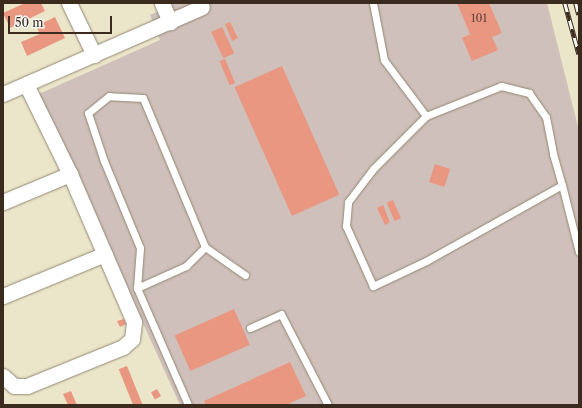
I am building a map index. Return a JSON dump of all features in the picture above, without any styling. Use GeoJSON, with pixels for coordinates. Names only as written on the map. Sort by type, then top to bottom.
{"type":"FeatureCollection","features":[{"type":"Feature","properties":{"kind":"street"},"geometry":{"type":"LineString","coordinates":[[69,3],[94,54]]}},
{"type":"Feature","properties":{"kind":"street"},"geometry":{"type":"LineString","coordinates":[[162,3],[170,22]]}},
{"type":"Feature","properties":{"kind":"street"},"geometry":{"type":"LineString","coordinates":[[3,94],[202,7]]}},
{"type":"Feature","properties":{"kind":"street"},"geometry":{"type":"LineString","coordinates":[[3,376],[14,386],[27,386],[123,346],[132,339],[134,322],[70,174],[26,84]]}},
{"type":"Feature","properties":{"kind":"street"},"geometry":{"type":"LineString","coordinates":[[3,202],[70,174]]}},
{"type":"Feature","properties":{"kind":"street"},"geometry":{"type":"LineString","coordinates":[[3,296],[105,254]]}},
{"type":"Feature","properties":{"kind":"lane"},"geometry":{"type":"LineString","coordinates":[[373,3],[384,60],[426,116]]}},
{"type":"Feature","properties":{"kind":"lane"},"geometry":{"type":"LineString","coordinates":[[562,185],[426,261],[373,286],[346,226],[348,202],[373,169],[426,116],[502,86],[529,93],[546,117],[579,252]]}},
{"type":"Feature","properties":{"kind":"lane"},"geometry":{"type":"LineString","coordinates":[[188,405],[137,288],[140,248],[104,160],[88,113],[109,96],[143,98],[205,247],[245,275]]}},
{"type":"Feature","properties":{"kind":"lane"},"geometry":{"type":"LineString","coordinates":[[137,288],[186,266],[205,247]]}},
{"type":"Feature","properties":{"kind":"lane"},"geometry":{"type":"LineString","coordinates":[[250,328],[281,314],[328,405]]}},
{"type":"Feature","properties":{"kind":"shaded area"},"geometry":{"type":"Polygon","coordinates":[[[176,3],[547,3],[579,131],[579,405],[180,405],[39,94],[160,40],[150,15],[176,3]]]}},
{"type":"Feature","properties":{"kind":"building"},"geometry":{"type":"Polygon","coordinates":[[[25,3],[41,3],[45,11],[10,28],[3,13],[25,3]]]}},
{"type":"Feature","properties":{"kind":"building"},"geometry":{"type":"Polygon","coordinates":[[[457,3],[489,3],[502,33],[492,37],[498,50],[472,61],[462,38],[470,34],[457,3]]]}},
{"type":"Feature","properties":{"kind":"building"},"geometry":{"type":"Polygon","coordinates":[[[55,17],[65,38],[27,56],[21,42],[40,34],[36,26],[55,17]]]}},
{"type":"Feature","properties":{"kind":"building"},"geometry":{"type":"Polygon","coordinates":[[[230,22],[238,38],[232,41],[225,24],[230,22]]]}},
{"type":"Feature","properties":{"kind":"building"},"geometry":{"type":"Polygon","coordinates":[[[222,27],[234,53],[223,58],[211,32],[222,27]]]}},
{"type":"Feature","properties":{"kind":"building"},"geometry":{"type":"Polygon","coordinates":[[[225,59],[235,83],[230,85],[219,61],[225,59]]]}},
{"type":"Feature","properties":{"kind":"building"},"geometry":{"type":"Polygon","coordinates":[[[282,66],[339,195],[292,216],[234,87],[282,66]]]}},
{"type":"Feature","properties":{"kind":"building"},"geometry":{"type":"Polygon","coordinates":[[[435,164],[450,169],[444,187],[429,182],[435,164]]]}},
{"type":"Feature","properties":{"kind":"building"},"geometry":{"type":"Polygon","coordinates":[[[393,200],[401,218],[395,221],[387,203],[393,200]]]}},
{"type":"Feature","properties":{"kind":"building"},"geometry":{"type":"Polygon","coordinates":[[[383,205],[390,222],[385,225],[377,208],[383,205]]]}},
{"type":"Feature","properties":{"kind":"building"},"geometry":{"type":"Polygon","coordinates":[[[234,309],[250,345],[190,371],[175,335],[234,309]]]}},
{"type":"Feature","properties":{"kind":"building"},"geometry":{"type":"Polygon","coordinates":[[[124,319],[126,324],[120,327],[117,321],[124,319]]]}},
{"type":"Feature","properties":{"kind":"building"},"geometry":{"type":"Polygon","coordinates":[[[290,362],[306,396],[286,405],[206,405],[204,401],[290,362]]]}},
{"type":"Feature","properties":{"kind":"building"},"geometry":{"type":"Polygon","coordinates":[[[127,366],[143,405],[133,405],[119,369],[127,366]]]}},
{"type":"Feature","properties":{"kind":"building"},"geometry":{"type":"Polygon","coordinates":[[[157,389],[161,396],[155,399],[151,392],[157,389]]]}},
{"type":"Feature","properties":{"kind":"building"},"geometry":{"type":"Polygon","coordinates":[[[71,391],[77,405],[68,405],[63,394],[71,391]]]}},
{"type":"Feature","properties":{"kind":"railway"},"geometry":{"type":"LineString","coordinates":[[565,3],[579,54]]}},
{"type":"Feature","properties":{"kind":"railway"},"geometry":{"type":"LineString","coordinates":[[576,3],[579,15]]}}]}
